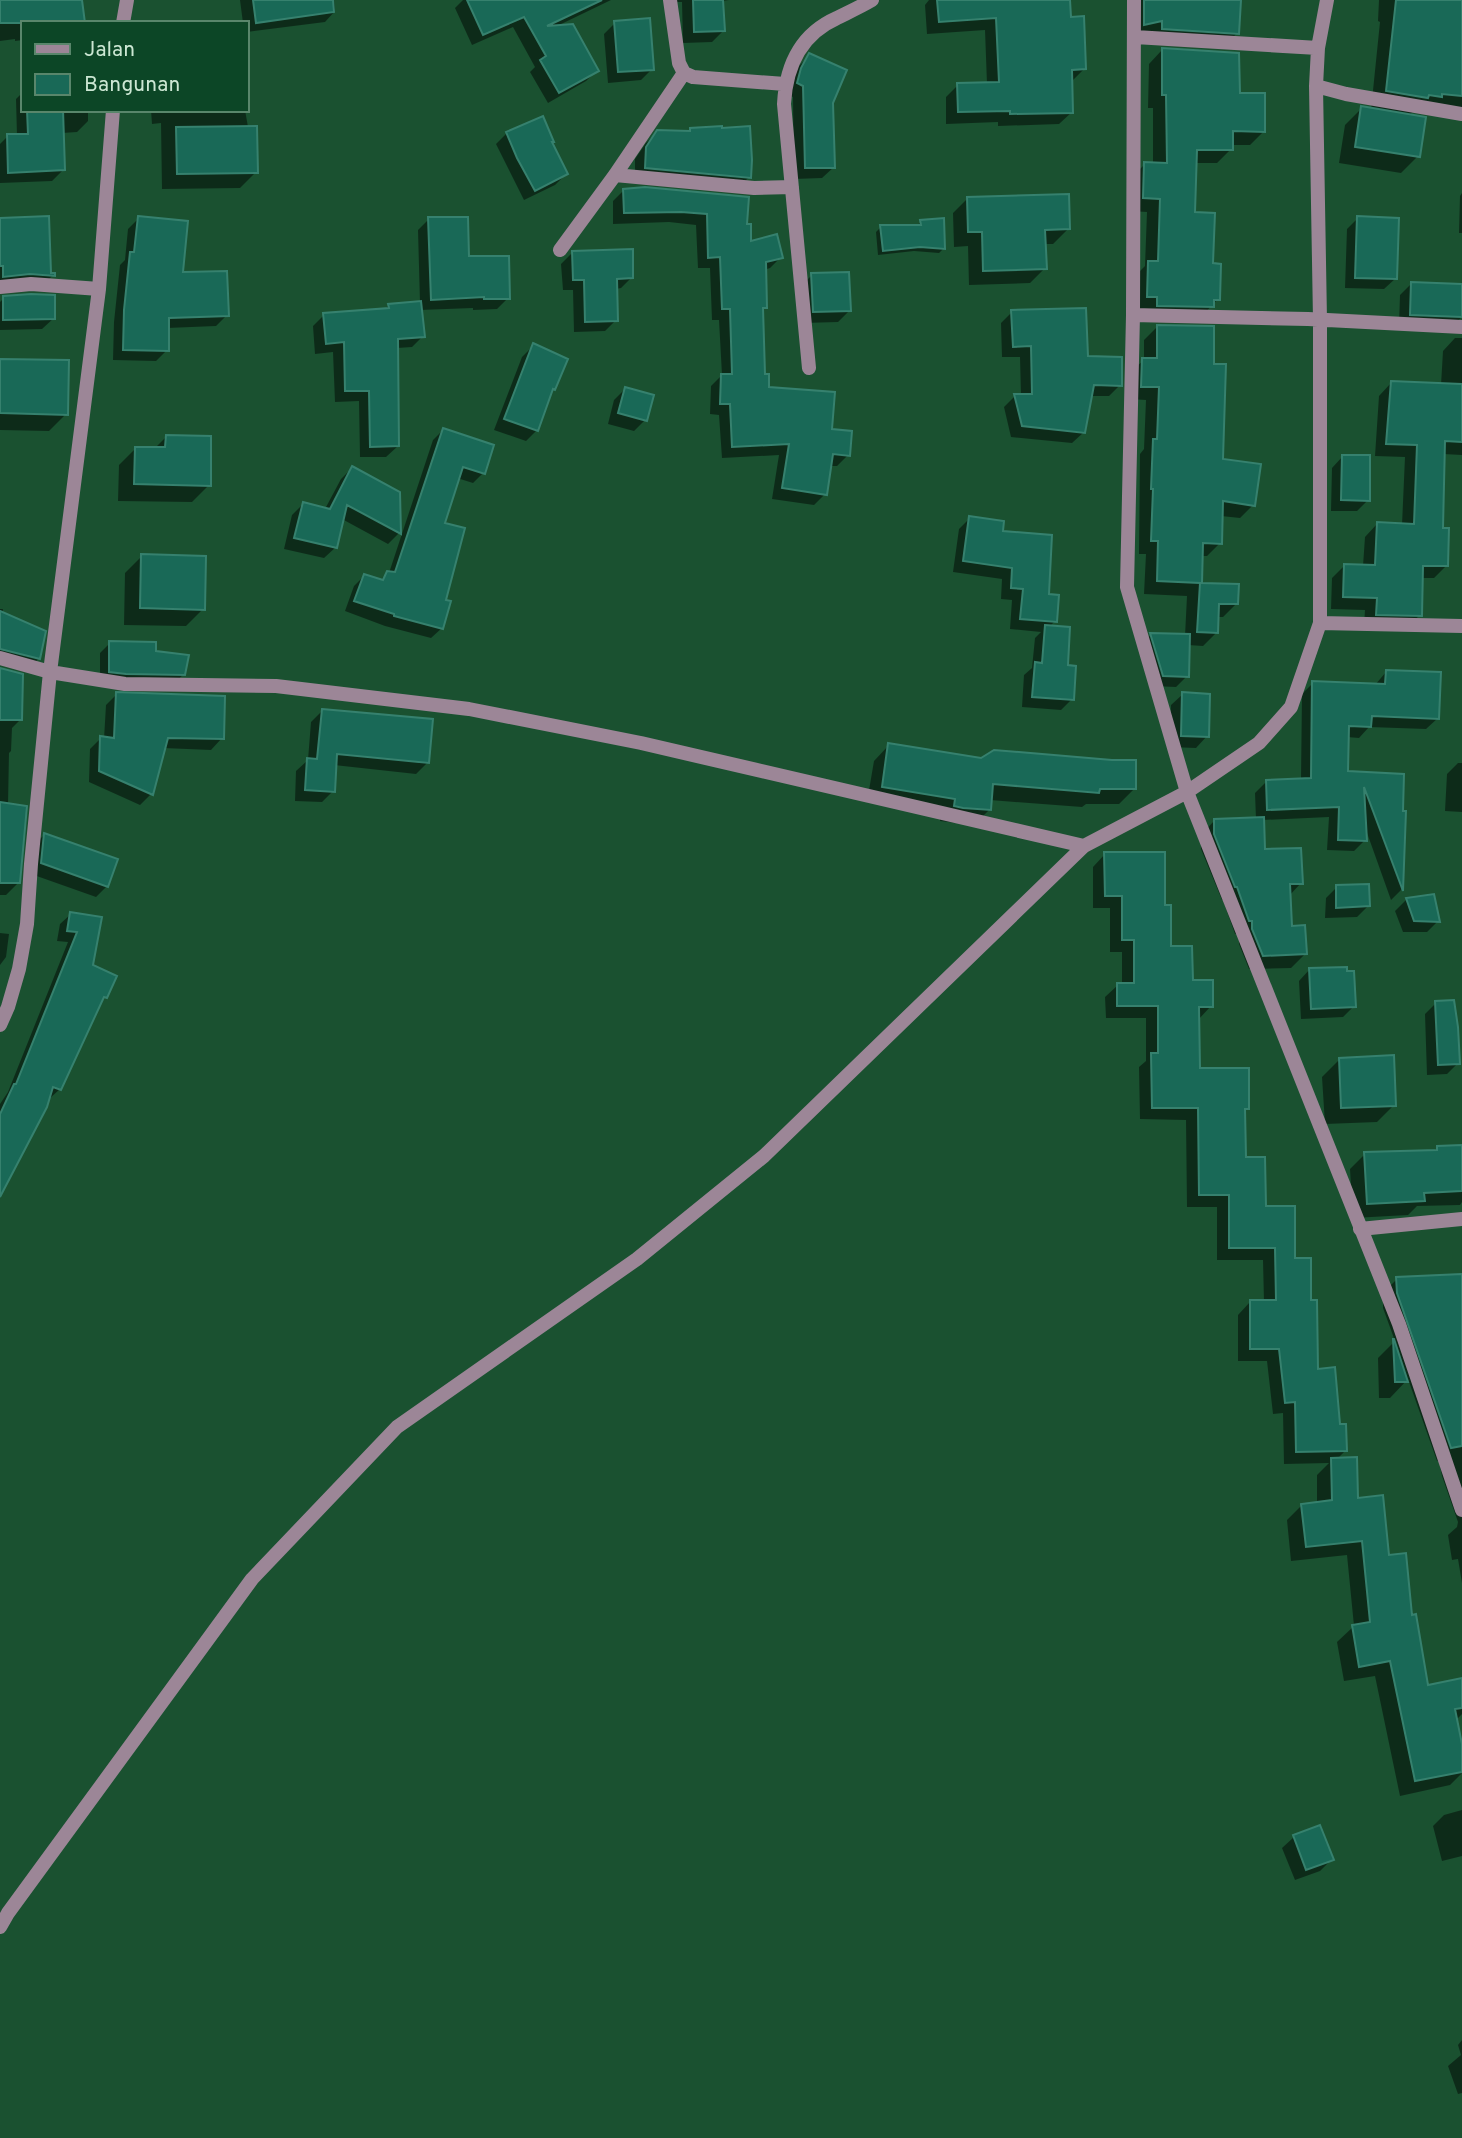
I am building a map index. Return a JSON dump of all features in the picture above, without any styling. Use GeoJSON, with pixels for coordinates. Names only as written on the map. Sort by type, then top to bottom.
{"type":"FeatureCollection","features":[{"type":"Feature","properties":{"kind":"street"},"geometry":{"type":"LineString","coordinates":[[123,21],[127,0]]}},
{"type":"Feature","properties":{"kind":"street"},"geometry":{"type":"LineString","coordinates":[[670,0],[679,63],[684,73],[693,77],[785,84]]}},
{"type":"Feature","properties":{"kind":"street"},"geometry":{"type":"LineString","coordinates":[[809,368],[784,104],[785,84],[793,59],[812,35],[835,18],[872,0]]}},
{"type":"Feature","properties":{"kind":"street"},"geometry":{"type":"LineString","coordinates":[[1134,0],[1133,315],[1127,587],[1187,792],[1399,1324],[1462,1510]]}},
{"type":"Feature","properties":{"kind":"street"},"geometry":{"type":"LineString","coordinates":[[0,1927],[252,1579],[397,1427],[637,1259],[764,1156],[1084,845],[1187,792],[1259,743],[1291,707],[1320,623],[1314,319],[1316,86],[1318,48],[1327,0]]}},
{"type":"Feature","properties":{"kind":"street"},"geometry":{"type":"LineString","coordinates":[[1135,37],[1318,48]]}},
{"type":"Feature","properties":{"kind":"street"},"geometry":{"type":"LineString","coordinates":[[560,250],[684,73]]}},
{"type":"Feature","properties":{"kind":"street"},"geometry":{"type":"LineString","coordinates":[[1316,86],[1346,94],[1462,114]]}},
{"type":"Feature","properties":{"kind":"street"},"geometry":{"type":"LineString","coordinates":[[0,1025],[19,970],[27,924],[50,672],[99,289],[113,112]]}},
{"type":"Feature","properties":{"kind":"street"},"geometry":{"type":"LineString","coordinates":[[615,175],[754,188],[792,187]]}},
{"type":"Feature","properties":{"kind":"street"},"geometry":{"type":"LineString","coordinates":[[0,287],[31,284],[99,289]]}},
{"type":"Feature","properties":{"kind":"street"},"geometry":{"type":"LineString","coordinates":[[1133,315],[1314,319],[1462,327]]}},
{"type":"Feature","properties":{"kind":"street"},"geometry":{"type":"LineString","coordinates":[[1320,623],[1462,626]]}},
{"type":"Feature","properties":{"kind":"street"},"geometry":{"type":"LineString","coordinates":[[0,658],[50,672],[125,684],[276,687],[469,709],[654,746],[1084,845]]}},
{"type":"Feature","properties":{"kind":"street"},"geometry":{"type":"LineString","coordinates":[[1360,1229],[1462,1219]]}},
{"type":"Feature","properties":{"kind":"building"},"geometry":{"type":"Polygon","coordinates":[[[0,0],[82,0],[85,21],[0,23],[0,0]]]}},
{"type":"Feature","properties":{"kind":"building"},"geometry":{"type":"Polygon","coordinates":[[[253,0],[333,0],[334,12],[256,23],[253,0]]]}},
{"type":"Feature","properties":{"kind":"building"},"geometry":{"type":"Polygon","coordinates":[[[467,0],[602,0],[547,26],[573,24],[599,71],[559,93],[540,60],[546,56],[524,17],[483,35],[467,0]]]}},
{"type":"Feature","properties":{"kind":"building"},"geometry":{"type":"Polygon","coordinates":[[[693,0],[723,0],[725,31],[694,32],[693,0]]]}},
{"type":"Feature","properties":{"kind":"building"},"geometry":{"type":"Polygon","coordinates":[[[937,0],[1070,0],[1071,17],[1084,16],[1086,69],[1072,70],[1073,113],[958,112],[957,83],[999,82],[996,18],[939,22],[937,0]]]}},
{"type":"Feature","properties":{"kind":"building"},"geometry":{"type":"Polygon","coordinates":[[[1144,0],[1241,0],[1239,34],[1162,29],[1162,21],[1144,25],[1144,0]]]}},
{"type":"Feature","properties":{"kind":"building"},"geometry":{"type":"Polygon","coordinates":[[[1396,0],[1462,0],[1462,96],[1442,94],[1442,97],[1429,95],[1428,98],[1386,91],[1396,0]]]}},
{"type":"Feature","properties":{"kind":"building"},"geometry":{"type":"Polygon","coordinates":[[[650,18],[654,70],[618,72],[614,21],[650,18]]]}},
{"type":"Feature","properties":{"kind":"building"},"geometry":{"type":"Polygon","coordinates":[[[1162,48],[1239,53],[1240,93],[1265,93],[1265,132],[1233,131],[1233,150],[1197,150],[1195,212],[1215,213],[1213,263],[1221,264],[1220,300],[1214,300],[1214,307],[1157,306],[1157,297],[1147,297],[1148,261],[1158,261],[1160,199],[1143,198],[1144,162],[1167,163],[1162,48]]]}},
{"type":"Feature","properties":{"kind":"building"},"geometry":{"type":"Polygon","coordinates":[[[809,53],[847,70],[833,103],[835,168],[805,168],[803,86],[797,83],[809,53]]]}},
{"type":"Feature","properties":{"kind":"building"},"geometry":{"type":"Polygon","coordinates":[[[1361,106],[1426,117],[1420,157],[1355,147],[1361,106]]]}},
{"type":"Feature","properties":{"kind":"building"},"geometry":{"type":"Polygon","coordinates":[[[27,112],[63,112],[65,170],[8,173],[7,134],[28,134],[27,112]]]}},
{"type":"Feature","properties":{"kind":"building"},"geometry":{"type":"Polygon","coordinates":[[[543,116],[568,174],[535,191],[506,132],[543,116]]]}},
{"type":"Feature","properties":{"kind":"building"},"geometry":{"type":"Polygon","coordinates":[[[257,126],[258,173],[177,174],[176,127],[257,126]]]}},
{"type":"Feature","properties":{"kind":"building"},"geometry":{"type":"Polygon","coordinates":[[[750,126],[751,178],[645,168],[646,147],[657,130],[690,131],[690,128],[750,126]]]}},
{"type":"Feature","properties":{"kind":"building"},"geometry":{"type":"Polygon","coordinates":[[[645,187],[749,197],[747,224],[751,224],[751,241],[777,234],[783,258],[766,262],[767,308],[763,308],[765,374],[769,374],[769,387],[835,392],[832,429],[852,431],[850,456],[833,454],[827,495],[782,488],[789,444],[732,447],[730,404],[720,404],[721,374],[732,374],[730,309],[722,309],[720,257],[708,258],[707,214],[624,213],[623,189],[645,187]]]}},
{"type":"Feature","properties":{"kind":"building"},"geometry":{"type":"Polygon","coordinates":[[[1069,194],[1070,229],[1045,230],[1047,269],[983,271],[982,232],[968,232],[967,197],[1069,194]]]}},
{"type":"Feature","properties":{"kind":"building"},"geometry":{"type":"Polygon","coordinates":[[[49,216],[51,273],[55,273],[55,276],[30,274],[3,277],[3,266],[0,266],[0,218],[49,216]]]}},
{"type":"Feature","properties":{"kind":"building"},"geometry":{"type":"Polygon","coordinates":[[[138,216],[188,221],[183,272],[227,271],[229,316],[169,318],[169,351],[123,350],[130,252],[134,252],[138,216]]]}},
{"type":"Feature","properties":{"kind":"building"},"geometry":{"type":"Polygon","coordinates":[[[1357,216],[1399,218],[1397,279],[1355,278],[1357,216]]]}},
{"type":"Feature","properties":{"kind":"building"},"geometry":{"type":"Polygon","coordinates":[[[428,217],[468,217],[469,256],[509,256],[510,299],[484,297],[431,300],[428,217]]]}},
{"type":"Feature","properties":{"kind":"building"},"geometry":{"type":"Polygon","coordinates":[[[944,218],[945,249],[920,247],[883,251],[880,225],[921,225],[920,220],[944,218]]]}},
{"type":"Feature","properties":{"kind":"building"},"geometry":{"type":"Polygon","coordinates":[[[633,249],[633,278],[617,279],[618,321],[585,322],[584,280],[573,280],[572,251],[633,249]]]}},
{"type":"Feature","properties":{"kind":"building"},"geometry":{"type":"Polygon","coordinates":[[[849,272],[851,311],[813,312],[811,273],[849,272]]]}},
{"type":"Feature","properties":{"kind":"building"},"geometry":{"type":"Polygon","coordinates":[[[1411,282],[1462,284],[1462,317],[1410,315],[1411,282]]]}},
{"type":"Feature","properties":{"kind":"building"},"geometry":{"type":"Polygon","coordinates":[[[55,295],[55,319],[3,320],[3,296],[55,295]]]}},
{"type":"Feature","properties":{"kind":"building"},"geometry":{"type":"Polygon","coordinates":[[[421,301],[425,337],[398,339],[399,446],[370,447],[369,391],[345,391],[344,342],[326,344],[323,313],[389,308],[388,304],[421,301]]]}},
{"type":"Feature","properties":{"kind":"building"},"geometry":{"type":"Polygon","coordinates":[[[1086,308],[1088,356],[1122,357],[1122,386],[1094,385],[1085,433],[1022,426],[1014,394],[1032,394],[1031,346],[1013,347],[1011,310],[1086,308]]]}},
{"type":"Feature","properties":{"kind":"building"},"geometry":{"type":"Polygon","coordinates":[[[1157,325],[1214,326],[1214,364],[1226,364],[1223,459],[1261,464],[1255,506],[1223,501],[1222,544],[1203,543],[1202,583],[1239,584],[1238,604],[1219,604],[1218,633],[1197,632],[1200,583],[1157,581],[1158,541],[1151,541],[1151,489],[1159,387],[1141,387],[1142,358],[1157,358],[1157,325]]]}},
{"type":"Feature","properties":{"kind":"building"},"geometry":{"type":"Polygon","coordinates":[[[533,343],[568,359],[555,390],[553,389],[538,431],[504,419],[533,343]]]}},
{"type":"Feature","properties":{"kind":"building"},"geometry":{"type":"Polygon","coordinates":[[[0,359],[69,360],[68,415],[0,413],[0,359]]]}},
{"type":"Feature","properties":{"kind":"building"},"geometry":{"type":"Polygon","coordinates":[[[1391,381],[1462,384],[1462,442],[1445,441],[1443,528],[1449,528],[1448,566],[1423,566],[1422,616],[1376,615],[1377,598],[1343,597],[1344,564],[1375,565],[1377,522],[1414,524],[1417,445],[1386,444],[1391,381]]]}},
{"type":"Feature","properties":{"kind":"building"},"geometry":{"type":"Polygon","coordinates":[[[625,387],[654,395],[647,421],[618,413],[625,387]]]}},
{"type":"Feature","properties":{"kind":"building"},"geometry":{"type":"Polygon","coordinates":[[[443,428],[494,445],[485,474],[463,467],[445,523],[465,528],[446,600],[451,601],[443,629],[394,616],[354,601],[364,574],[383,580],[387,571],[395,572],[443,428]]]}},
{"type":"Feature","properties":{"kind":"building"},"geometry":{"type":"Polygon","coordinates":[[[166,435],[211,436],[211,486],[134,484],[135,447],[165,447],[166,435]]]}},
{"type":"Feature","properties":{"kind":"building"},"geometry":{"type":"Polygon","coordinates":[[[1342,455],[1370,455],[1370,501],[1341,500],[1342,455]]]}},
{"type":"Feature","properties":{"kind":"building"},"geometry":{"type":"Polygon","coordinates":[[[352,466],[400,492],[401,534],[347,505],[337,548],[294,538],[303,502],[330,509],[352,466]]]}},
{"type":"Feature","properties":{"kind":"building"},"geometry":{"type":"Polygon","coordinates":[[[969,516],[1004,521],[1003,531],[1052,535],[1049,594],[1059,595],[1057,622],[1020,619],[1023,589],[1011,588],[1012,568],[963,561],[969,516]]]}},
{"type":"Feature","properties":{"kind":"building"},"geometry":{"type":"Polygon","coordinates":[[[141,554],[206,556],[205,610],[140,608],[141,554]]]}},
{"type":"Feature","properties":{"kind":"building"},"geometry":{"type":"Polygon","coordinates":[[[0,611],[46,631],[40,659],[0,649],[0,611]]]}},
{"type":"Feature","properties":{"kind":"building"},"geometry":{"type":"Polygon","coordinates":[[[1045,625],[1070,627],[1068,665],[1076,666],[1074,700],[1032,697],[1035,662],[1042,663],[1045,625]]]}},
{"type":"Feature","properties":{"kind":"building"},"geometry":{"type":"Polygon","coordinates":[[[1150,633],[1190,634],[1189,677],[1163,676],[1150,633]]]}},
{"type":"Feature","properties":{"kind":"building"},"geometry":{"type":"Polygon","coordinates":[[[109,641],[156,642],[156,651],[189,655],[185,675],[109,672],[109,641]]]}},
{"type":"Feature","properties":{"kind":"building"},"geometry":{"type":"Polygon","coordinates":[[[0,668],[23,674],[22,720],[0,720],[0,668]]]}},
{"type":"Feature","properties":{"kind":"building"},"geometry":{"type":"Polygon","coordinates":[[[1386,670],[1441,672],[1439,719],[1372,716],[1371,727],[1349,726],[1348,771],[1404,774],[1403,811],[1406,811],[1403,891],[1364,787],[1367,841],[1338,840],[1339,807],[1267,810],[1266,780],[1311,778],[1312,681],[1385,684],[1386,670]]]}},
{"type":"Feature","properties":{"kind":"building"},"geometry":{"type":"Polygon","coordinates":[[[116,692],[225,696],[224,739],[168,738],[153,795],[99,771],[100,736],[114,738],[116,692]]]}},
{"type":"Feature","properties":{"kind":"building"},"geometry":{"type":"Polygon","coordinates":[[[1182,692],[1210,694],[1209,737],[1181,736],[1182,692]]]}},
{"type":"Feature","properties":{"kind":"building"},"geometry":{"type":"Polygon","coordinates":[[[322,709],[433,719],[429,763],[337,754],[335,792],[305,790],[307,758],[317,759],[322,709]]]}},
{"type":"Feature","properties":{"kind":"building"},"geometry":{"type":"Polygon","coordinates":[[[888,743],[981,758],[994,750],[1136,760],[1136,789],[1100,789],[1099,793],[993,784],[991,810],[963,808],[954,806],[955,799],[882,787],[888,743]]]}},
{"type":"Feature","properties":{"kind":"building"},"geometry":{"type":"Polygon","coordinates":[[[0,802],[27,806],[20,883],[0,883],[0,802]]]}},
{"type":"Feature","properties":{"kind":"building"},"geometry":{"type":"Polygon","coordinates":[[[1264,817],[1265,849],[1301,848],[1303,884],[1290,884],[1292,926],[1305,925],[1307,954],[1263,956],[1252,929],[1252,921],[1249,921],[1214,834],[1214,819],[1264,817]]]}},
{"type":"Feature","properties":{"kind":"building"},"geometry":{"type":"Polygon","coordinates":[[[44,833],[118,859],[108,887],[41,863],[44,833]]]}},
{"type":"Feature","properties":{"kind":"building"},"geometry":{"type":"Polygon","coordinates":[[[1104,852],[1165,852],[1165,905],[1171,905],[1171,946],[1192,946],[1193,980],[1213,980],[1213,1007],[1199,1007],[1200,1068],[1249,1068],[1249,1109],[1245,1109],[1246,1157],[1265,1157],[1266,1206],[1295,1206],[1295,1258],[1311,1258],[1311,1300],[1317,1300],[1318,1369],[1335,1367],[1340,1424],[1346,1424],[1347,1451],[1296,1452],[1295,1402],[1285,1403],[1279,1349],[1250,1349],[1250,1300],[1276,1300],[1275,1248],[1229,1248],[1229,1195],[1199,1195],[1198,1108],[1152,1108],[1151,1053],[1158,1053],[1158,1006],[1117,1006],[1117,983],[1134,983],[1134,940],[1122,940],[1122,896],[1105,896],[1104,852]]]}},
{"type":"Feature","properties":{"kind":"building"},"geometry":{"type":"Polygon","coordinates":[[[1369,884],[1370,906],[1336,908],[1336,885],[1369,884]]]}},
{"type":"Feature","properties":{"kind":"building"},"geometry":{"type":"Polygon","coordinates":[[[1434,894],[1440,922],[1414,921],[1406,898],[1434,894]]]}},
{"type":"Feature","properties":{"kind":"building"},"geometry":{"type":"Polygon","coordinates":[[[70,912],[102,917],[93,965],[117,976],[107,998],[104,997],[61,1090],[53,1087],[47,1107],[0,1197],[0,1114],[16,1084],[77,932],[67,931],[70,912]]]}},
{"type":"Feature","properties":{"kind":"building"},"geometry":{"type":"Polygon","coordinates":[[[1347,967],[1347,971],[1354,971],[1356,1007],[1311,1009],[1309,968],[1347,967]]]}},
{"type":"Feature","properties":{"kind":"building"},"geometry":{"type":"Polygon","coordinates":[[[1454,1000],[1460,1064],[1438,1065],[1435,1001],[1454,1000]]]}},
{"type":"Feature","properties":{"kind":"building"},"geometry":{"type":"Polygon","coordinates":[[[1394,1055],[1396,1106],[1341,1108],[1339,1058],[1394,1055]]]}},
{"type":"Feature","properties":{"kind":"building"},"geometry":{"type":"Polygon","coordinates":[[[1462,1145],[1462,1191],[1424,1193],[1425,1201],[1367,1204],[1364,1152],[1437,1150],[1437,1146],[1462,1145]]]}},
{"type":"Feature","properties":{"kind":"building"},"geometry":{"type":"Polygon","coordinates":[[[1462,1274],[1462,1446],[1451,1448],[1397,1293],[1396,1277],[1462,1274]]]}},
{"type":"Feature","properties":{"kind":"building"},"geometry":{"type":"Polygon","coordinates":[[[1394,1339],[1408,1382],[1395,1382],[1394,1339]]]}},
{"type":"Feature","properties":{"kind":"building"},"geometry":{"type":"Polygon","coordinates":[[[1357,1457],[1358,1498],[1383,1495],[1389,1555],[1406,1553],[1412,1615],[1416,1614],[1428,1685],[1462,1678],[1462,1708],[1455,1709],[1462,1744],[1462,1772],[1415,1781],[1390,1661],[1359,1667],[1352,1625],[1370,1622],[1362,1541],[1306,1547],[1301,1504],[1332,1500],[1331,1458],[1357,1457]]]}},
{"type":"Feature","properties":{"kind":"building"},"geometry":{"type":"Polygon","coordinates":[[[1320,1825],[1334,1860],[1306,1870],[1293,1835],[1320,1825]]]}}]}
